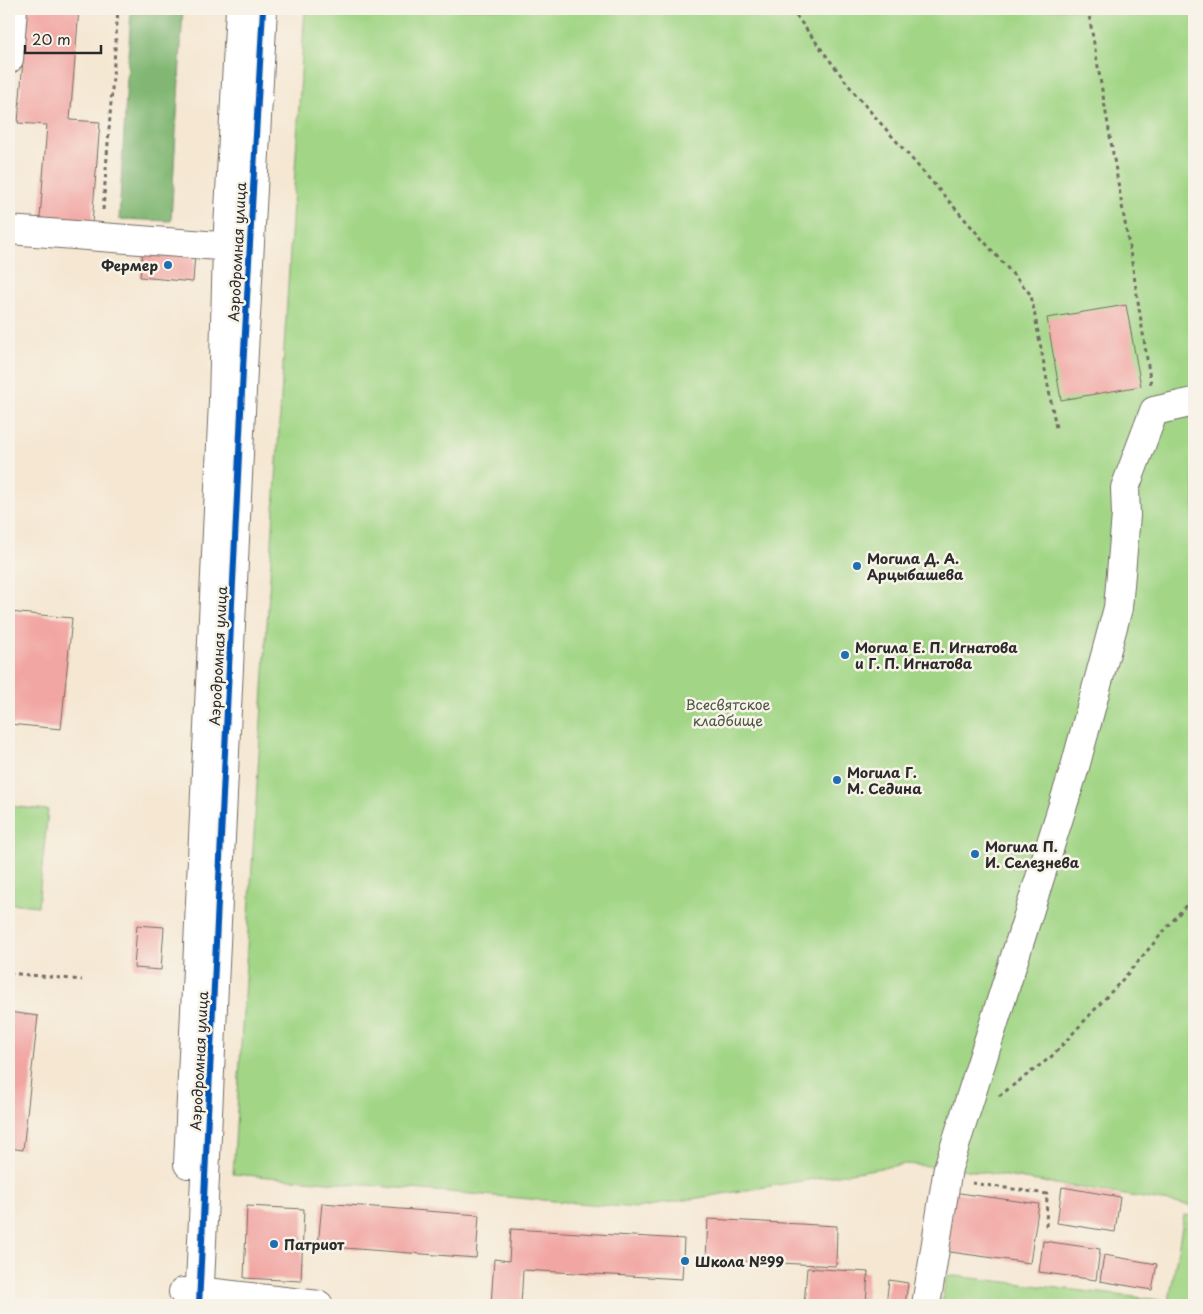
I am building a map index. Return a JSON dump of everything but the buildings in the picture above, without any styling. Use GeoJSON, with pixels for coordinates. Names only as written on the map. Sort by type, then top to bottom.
{"type":"FeatureCollection","features":[{"type":"Feature","properties":{"kind":"street"},"geometry":{"type":"LineString","coordinates":[[9,59],[13,9]]}},
{"type":"Feature","properties":{"kind":"street","name":"Аэродромная улица"},"geometry":{"type":"LineString","coordinates":[[238,248],[240,9]]}},
{"type":"Feature","properties":{"kind":"street","name":"Аэродромная улица"},"geometry":{"type":"LineString","coordinates":[[191,1299],[194,977],[222,410],[263,9]]}},
{"type":"Feature","properties":{"kind":"street"},"geometry":{"type":"LineString","coordinates":[[9,230],[238,248]]}},
{"type":"Feature","properties":{"kind":"street"},"geometry":{"type":"LineString","coordinates":[[926,1305],[946,1179],[961,1124],[1075,767],[1118,608],[1126,515],[1125,488],[1154,411],[1194,402]]}},
{"type":"Feature","properties":{"kind":"street"},"geometry":{"type":"LineString","coordinates":[[191,1299],[319,1305]]}},
{"type":"Feature","properties":{"kind":"path"},"geometry":{"type":"LineString","coordinates":[[100,238],[118,9]]}},
{"type":"Feature","properties":{"kind":"path"},"geometry":{"type":"LineString","coordinates":[[790,9],[856,95],[1031,295],[1056,428]]}},
{"type":"Feature","properties":{"kind":"path"},"geometry":{"type":"LineString","coordinates":[[1088,9],[1133,269],[1154,411]]}},
{"type":"Feature","properties":{"kind":"path"},"geometry":{"type":"LineString","coordinates":[[998,1096],[1051,1057],[1124,978],[1194,896]]}},
{"type":"Feature","properties":{"kind":"path"},"geometry":{"type":"LineString","coordinates":[[9,973],[82,980]]}},
{"type":"Feature","properties":{"kind":"path"},"geometry":{"type":"LineString","coordinates":[[946,1179],[1047,1194],[1046,1228]]}},
{"type":"Feature","properties":{"kind":"green space"},"geometry":{"type":"Polygon","coordinates":[[[131,9],[183,9],[171,221],[119,219],[131,9]]]}},
{"type":"Feature","properties":{"kind":"green space","name":"Всесвятское кладбище"},"geometry":{"type":"Polygon","coordinates":[[[305,9],[1194,9],[1194,1206],[955,1168],[905,1164],[637,1208],[233,1174],[305,9]]]}},
{"type":"Feature","properties":{"kind":"green space"},"geometry":{"type":"Polygon","coordinates":[[[9,806],[48,810],[38,906],[9,903],[9,806]]]}},
{"type":"Feature","properties":{"kind":"green space"},"geometry":{"type":"Polygon","coordinates":[[[1184,1215],[1194,1216],[1194,1305],[942,1305],[946,1275],[1169,1301],[1184,1215]]]}},
{"type":"Feature","properties":{"kind":"cycle path"},"geometry":{"type":"LineString","coordinates":[[199,1305],[243,369],[263,9]]}},
{"type":"Feature","properties":{"kind":"place","name":"Фермер"},"geometry":{"type":"Point","coordinates":[168,265]}},
{"type":"Feature","properties":{"kind":"place","name":"Могила Д. А. Арцыбашева"},"geometry":{"type":"Point","coordinates":[857,566]}},
{"type":"Feature","properties":{"kind":"place","name":"Могила Е. П. Игнатова и Г. П. Игнатова"},"geometry":{"type":"Point","coordinates":[845,655]}},
{"type":"Feature","properties":{"kind":"place","name":"Могила Г. М. Седина"},"geometry":{"type":"Point","coordinates":[837,780]}},
{"type":"Feature","properties":{"kind":"place","name":"Могила П. И. Селезнева"},"geometry":{"type":"Point","coordinates":[975,854]}},
{"type":"Feature","properties":{"kind":"place","name":"Патриот"},"geometry":{"type":"Point","coordinates":[274,1244]}},
{"type":"Feature","properties":{"kind":"place","name":"Школа №99"},"geometry":{"type":"Point","coordinates":[685,1261]}}]}
